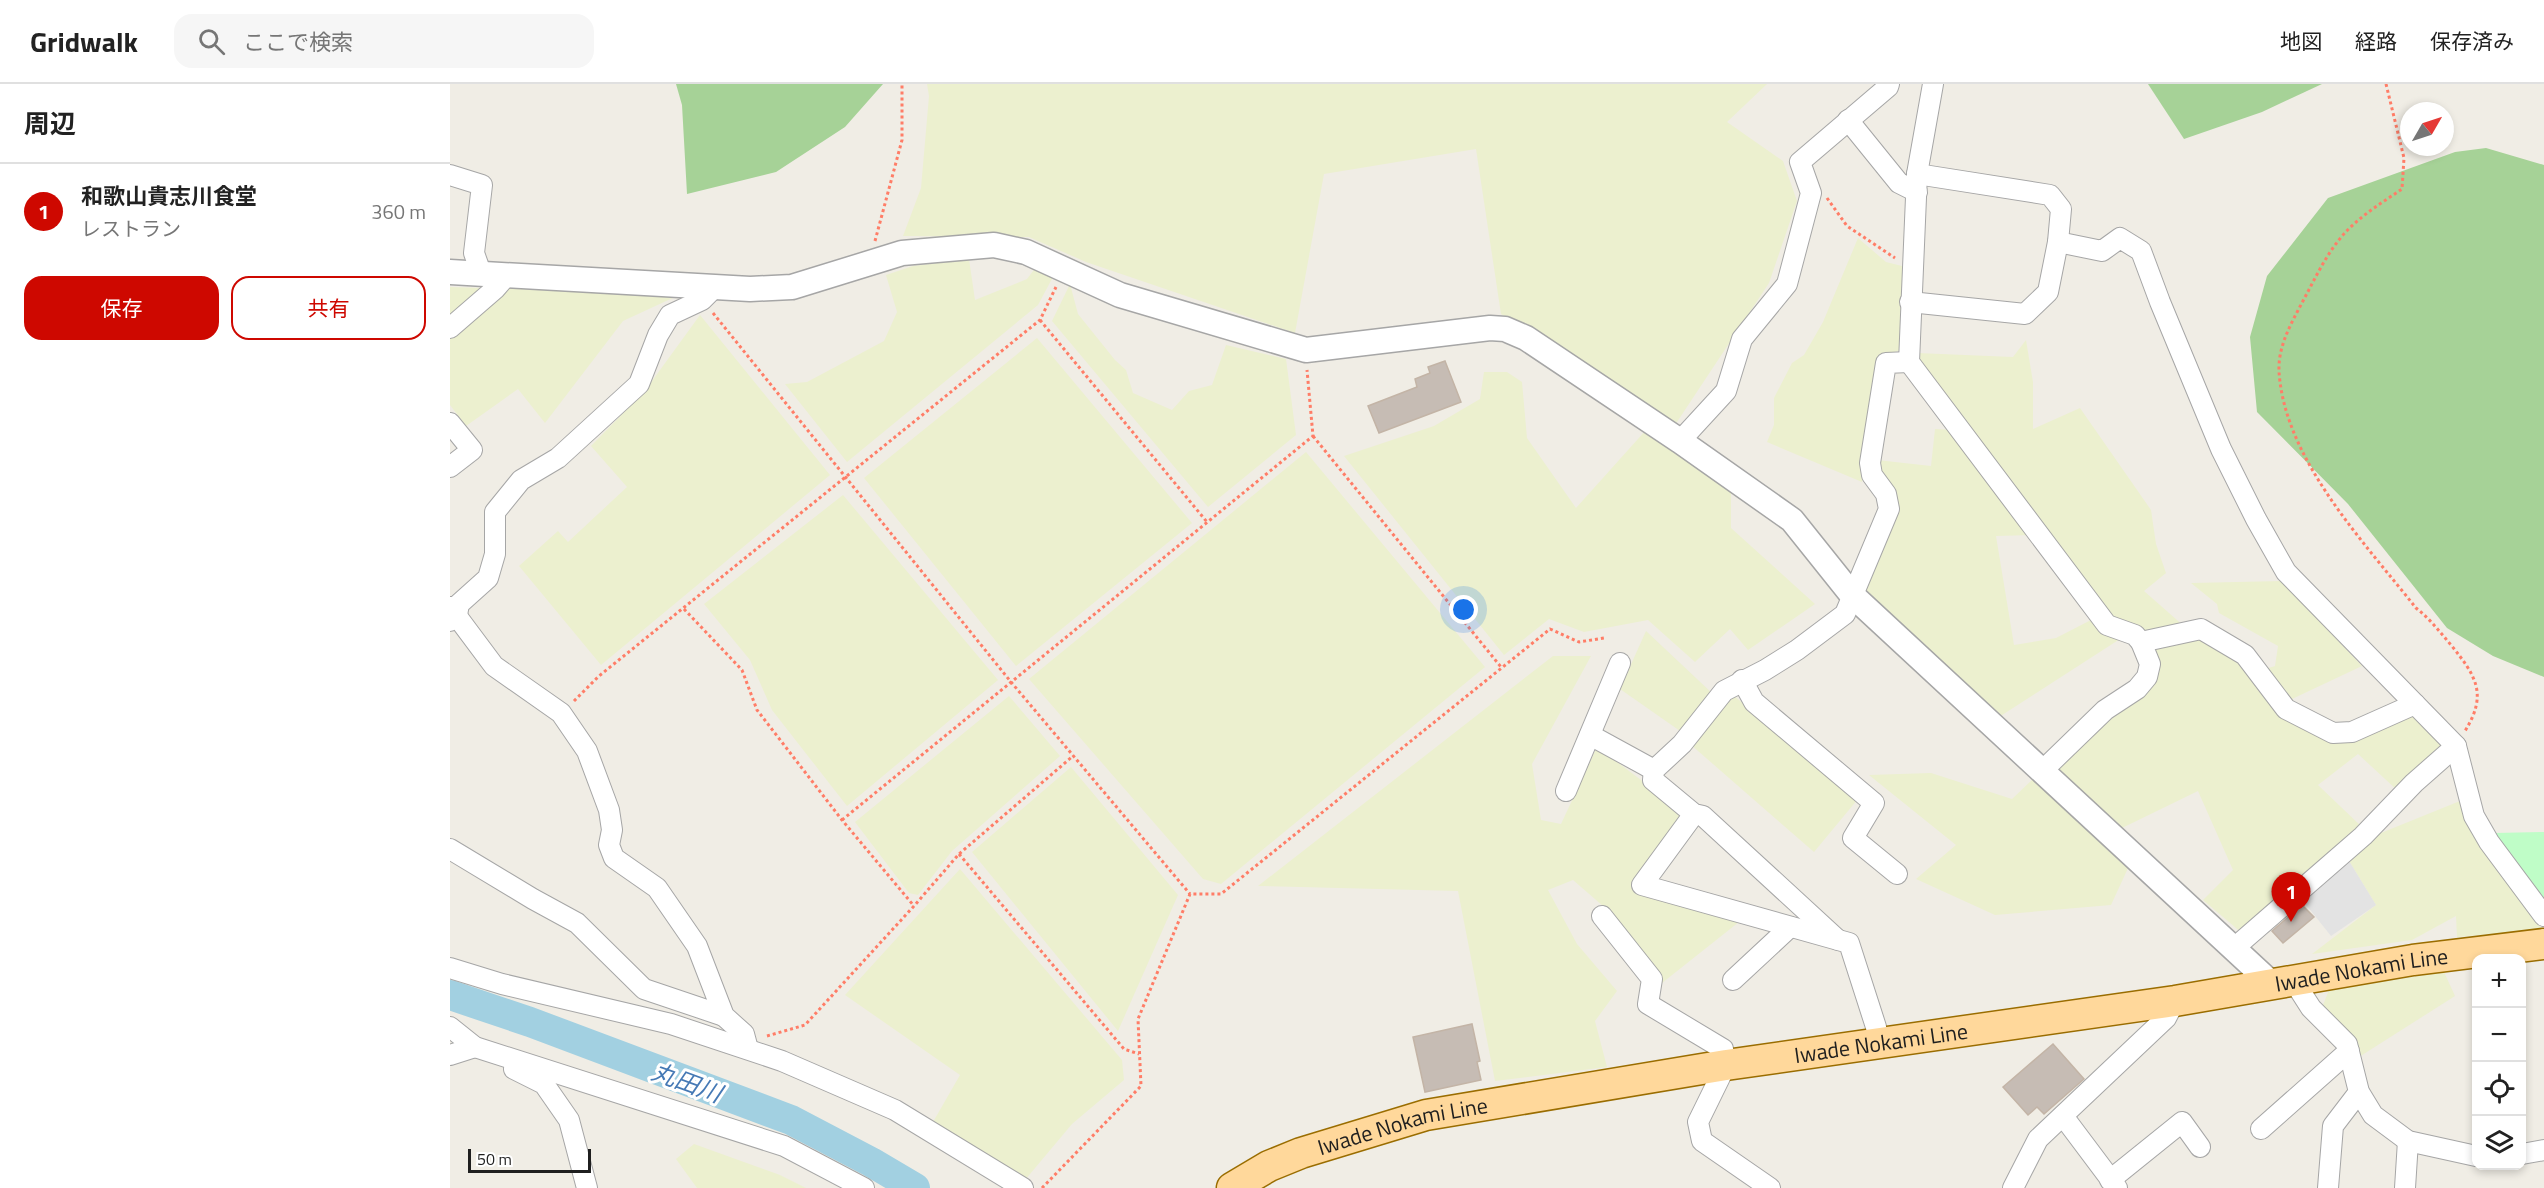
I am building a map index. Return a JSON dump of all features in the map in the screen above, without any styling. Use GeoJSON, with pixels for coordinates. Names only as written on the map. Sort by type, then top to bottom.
{"type":"FeatureCollection","features":[{"type":"Feature","properties":{"kind":"main road","name":"Iwade Nokami Line"},"geometry":{"type":"LineString","coordinates":[[1232,1188],[1269,1166],[1301,1153],[1426,1115],[1726,1065],[2175,1001],[2413,960],[2544,944]]}},
{"type":"Feature","properties":{"kind":"street"},"geometry":{"type":"LineString","coordinates":[[1680,441],[1726,392],[1742,339],[1787,284],[1811,193],[1800,162],[1889,84]]}},
{"type":"Feature","properties":{"kind":"street"},"geometry":{"type":"LineString","coordinates":[[1933,84],[1917,183],[1909,362],[2107,625],[2135,634],[2150,664],[2147,677],[2137,689],[2105,710],[2041,772]]}},
{"type":"Feature","properties":{"kind":"street"},"geometry":{"type":"LineString","coordinates":[[1848,120],[1899,183],[2050,195],[2061,209],[2058,242],[2048,292],[2025,314],[1910,302]]}},
{"type":"Feature","properties":{"kind":"street"},"geometry":{"type":"LineString","coordinates":[[450,174],[482,185],[474,253],[481,273]]}},
{"type":"Feature","properties":{"kind":"street"},"geometry":{"type":"LineString","coordinates":[[2058,242],[2102,251],[2120,238],[2141,250],[2221,449],[2286,572],[2456,746],[2474,816],[2488,842],[2544,916]]}},
{"type":"Feature","properties":{"kind":"street"},"geometry":{"type":"LineString","coordinates":[[450,272],[508,274],[709,293],[792,287],[902,253],[994,245],[1026,252],[1120,295],[1306,350],[1490,328],[1505,329],[1526,338],[1680,441],[1792,520],[1852,595],[2233,949],[2283,982],[2347,1044],[2359,1092],[2373,1115],[2408,1141],[2472,1155]]}},
{"type":"Feature","properties":{"kind":"street"},"geometry":{"type":"LineString","coordinates":[[450,328],[495,289],[508,274]]}},
{"type":"Feature","properties":{"kind":"street"},"geometry":{"type":"LineString","coordinates":[[709,293],[670,315],[658,335],[639,384],[558,458],[520,480],[495,512],[495,554],[488,578],[459,604],[452,614],[494,666],[561,713],[587,751],[609,810],[612,830],[609,845],[614,858],[657,888],[697,946],[724,1016]]}},
{"type":"Feature","properties":{"kind":"street"},"geometry":{"type":"LineString","coordinates":[[1838,940],[1703,816],[1694,814],[1653,780],[1654,770],[1682,744],[1724,691],[1797,650],[1845,614],[1889,509],[1886,494],[1872,475],[1870,463],[1886,363],[1909,362]]}},
{"type":"Feature","properties":{"kind":"street"},"geometry":{"type":"LineString","coordinates":[[450,423],[472,450],[450,467]]}},
{"type":"Feature","properties":{"kind":"street"},"geometry":{"type":"LineString","coordinates":[[2141,642],[2201,629],[2245,656],[2286,709],[2333,733],[2352,732],[2415,704]]}},
{"type":"Feature","properties":{"kind":"street"},"geometry":{"type":"LineString","coordinates":[[1566,791],[1620,663]]}},
{"type":"Feature","properties":{"kind":"street"},"geometry":{"type":"LineString","coordinates":[[1742,680],[1754,702],[1874,803],[1853,838],[1897,874]]}},
{"type":"Feature","properties":{"kind":"street"},"geometry":{"type":"LineString","coordinates":[[1590,735],[1654,770]]}},
{"type":"Feature","properties":{"kind":"street"},"geometry":{"type":"LineString","coordinates":[[2233,949],[2363,836],[2414,783],[2456,746]]}},
{"type":"Feature","properties":{"kind":"street"},"geometry":{"type":"LineString","coordinates":[[1694,814],[1642,885],[1849,944],[1876,1027],[1878,1043]]}},
{"type":"Feature","properties":{"kind":"street"},"geometry":{"type":"LineString","coordinates":[[452,853],[577,923],[644,989],[724,1016],[744,1034],[748,1049]]}},
{"type":"Feature","properties":{"kind":"street"},"geometry":{"type":"LineString","coordinates":[[1602,916],[1652,979],[1648,1004],[1723,1049],[1726,1065],[1698,1122],[1702,1141],[1770,1188]]}},
{"type":"Feature","properties":{"kind":"street"},"geometry":{"type":"LineString","coordinates":[[1733,980],[1790,927]]}},
{"type":"Feature","properties":{"kind":"street"},"geometry":{"type":"LineString","coordinates":[[450,968],[502,984],[670,1024],[748,1049],[835,1082],[895,1110],[1023,1188]]}},
{"type":"Feature","properties":{"kind":"street"},"geometry":{"type":"LineString","coordinates":[[2013,1188],[2038,1139],[2166,1018],[2175,1001]]}},
{"type":"Feature","properties":{"kind":"street"},"geometry":{"type":"LineString","coordinates":[[450,1027],[475,1047],[784,1146],[864,1188]]}},
{"type":"Feature","properties":{"kind":"street"},"geometry":{"type":"LineString","coordinates":[[450,1055],[475,1047]]}},
{"type":"Feature","properties":{"kind":"street"},"geometry":{"type":"LineString","coordinates":[[2261,1129],[2349,1051]]}},
{"type":"Feature","properties":{"kind":"street"},"geometry":{"type":"LineString","coordinates":[[507,1056],[505,1065],[544,1084],[569,1120],[586,1188]]}},
{"type":"Feature","properties":{"kind":"street"},"geometry":{"type":"LineString","coordinates":[[2328,1188],[2333,1126],[2359,1092]]}},
{"type":"Feature","properties":{"kind":"street"},"geometry":{"type":"LineString","coordinates":[[2063,1116],[2114,1184],[2182,1122],[2200,1147]]}},
{"type":"Feature","properties":{"kind":"street"},"geometry":{"type":"LineString","coordinates":[[2405,1188],[2408,1141]]}},
{"type":"Feature","properties":{"kind":"street"},"geometry":{"type":"LineString","coordinates":[[2526,1153],[2544,1150]]}},
{"type":"Feature","properties":{"kind":"path"},"geometry":{"type":"LineString","coordinates":[[870,262],[902,140],[902,84]]}},
{"type":"Feature","properties":{"kind":"path"},"geometry":{"type":"LineString","coordinates":[[2386,84],[2404,158],[2402,189],[2353,224],[2328,254],[2285,334],[2279,371],[2290,426],[2301,452],[2328,494],[2416,608],[2428,618],[2473,673],[2478,689],[2476,714],[2456,746]]}},
{"type":"Feature","properties":{"kind":"path"},"geometry":{"type":"LineString","coordinates":[[1811,193],[1827,198],[1847,226],[1894,258],[1913,262]]}},
{"type":"Feature","properties":{"kind":"path"},"geometry":{"type":"LineString","coordinates":[[561,713],[599,676],[1040,320],[1065,270]]}},
{"type":"Feature","properties":{"kind":"path"},"geometry":{"type":"LineString","coordinates":[[709,293],[844,476],[1011,682],[1190,894],[1221,894],[1550,629],[1579,642],[1604,638]]}},
{"type":"Feature","properties":{"kind":"path"},"geometry":{"type":"LineString","coordinates":[[1040,320],[1207,522]]}},
{"type":"Feature","properties":{"kind":"path"},"geometry":{"type":"LineString","coordinates":[[1306,350],[1313,436],[1501,667]]}},
{"type":"Feature","properties":{"kind":"path"},"geometry":{"type":"LineString","coordinates":[[842,820],[1313,436]]}},
{"type":"Feature","properties":{"kind":"path"},"geometry":{"type":"LineString","coordinates":[[684,609],[742,670],[757,710],[842,820],[914,906]]}},
{"type":"Feature","properties":{"kind":"path"},"geometry":{"type":"LineString","coordinates":[[748,1049],[763,1038],[805,1025],[959,854],[1073,756]]}},
{"type":"Feature","properties":{"kind":"path"},"geometry":{"type":"LineString","coordinates":[[959,854],[1124,1049],[1139,1054]]}},
{"type":"Feature","properties":{"kind":"path"},"geometry":{"type":"LineString","coordinates":[[1042,1188],[1141,1086],[1138,1019],[1190,894]]}},
{"type":"Feature","properties":{"kind":"green space"},"geometry":{"type":"Polygon","coordinates":[[[676,84],[883,84],[845,127],[776,172],[687,194],[682,105],[676,84]]]}},
{"type":"Feature","properties":{"kind":"green space"},"geometry":{"type":"Polygon","coordinates":[[[927,84],[1767,84],[1727,122],[1783,161],[1797,201],[1769,283],[1675,425],[1501,314],[1476,149],[1324,174],[1295,333],[1086,262],[1029,237],[903,236],[921,188],[929,96],[927,84]]]}},
{"type":"Feature","properties":{"kind":"green space"},"geometry":{"type":"Polygon","coordinates":[[[2148,84],[2322,84],[2262,112],[2184,139],[2148,84]]]}},
{"type":"Feature","properties":{"kind":"green space"},"geometry":{"type":"Polygon","coordinates":[[[2486,148],[2544,165],[2544,677],[2493,656],[2447,628],[2348,504],[2257,412],[2250,337],[2267,276],[2328,198],[2444,156],[2454,156],[2455,152],[2486,148]]]}},
{"type":"Feature","properties":{"kind":"green space"},"geometry":{"type":"Polygon","coordinates":[[[1858,238],[1886,262],[1906,267],[1904,344],[1898,351],[1886,355],[1880,363],[1862,482],[1767,442],[1774,425],[1774,398],[1792,363],[1804,355],[1823,322],[1858,238]]]}},
{"type":"Feature","properties":{"kind":"green space"},"geometry":{"type":"Polygon","coordinates":[[[969,259],[975,300],[1027,279],[1036,267],[1054,275],[1038,305],[847,462],[785,384],[807,382],[884,341],[897,312],[886,275],[913,266],[969,259]]]}},
{"type":"Feature","properties":{"kind":"green space"},"geometry":{"type":"Polygon","coordinates":[[[1070,284],[1078,314],[1115,360],[1126,370],[1133,393],[1172,410],[1189,391],[1212,385],[1226,345],[1286,359],[1296,435],[1208,507],[1052,321],[1070,284]]]}},
{"type":"Feature","properties":{"kind":"green space"},"geometry":{"type":"Polygon","coordinates":[[[510,285],[677,296],[623,321],[545,423],[518,389],[466,426],[450,405],[450,337],[510,285]]]}},
{"type":"Feature","properties":{"kind":"green space"},"geometry":{"type":"Polygon","coordinates":[[[450,287],[483,288],[450,315],[450,287]]]}},
{"type":"Feature","properties":{"kind":"green space"},"geometry":{"type":"Polygon","coordinates":[[[700,315],[830,475],[601,665],[519,566],[558,531],[568,542],[627,487],[591,446],[644,392],[700,315]]]}},
{"type":"Feature","properties":{"kind":"green space"},"geometry":{"type":"Polygon","coordinates":[[[1037,338],[1192,523],[1016,666],[864,478],[1037,338]]]}},
{"type":"Feature","properties":{"kind":"green space"},"geometry":{"type":"Polygon","coordinates":[[[2026,340],[2033,382],[2033,429],[2080,408],[2151,510],[2156,544],[2166,573],[2144,591],[2185,627],[2141,631],[2110,620],[1922,370],[1917,353],[2013,357],[2026,340]]]}},
{"type":"Feature","properties":{"kind":"green space"},"geometry":{"type":"Polygon","coordinates":[[[1484,372],[1507,372],[1522,382],[1527,438],[1576,508],[1646,430],[1731,491],[1731,528],[1815,604],[1748,650],[1730,629],[1695,662],[1648,620],[1584,632],[1549,619],[1504,655],[1344,456],[1434,426],[1480,399],[1484,372]]]}},
{"type":"Feature","properties":{"kind":"green space"},"geometry":{"type":"Polygon","coordinates":[[[1935,429],[1956,430],[2033,535],[1996,536],[2014,645],[2056,638],[2091,620],[2120,639],[1999,717],[1863,590],[1892,524],[1876,470],[1877,460],[1931,466],[1935,429]]]}},
{"type":"Feature","properties":{"kind":"green space"},"geometry":{"type":"Polygon","coordinates":[[[1306,452],[1485,667],[1221,884],[1203,879],[1029,679],[1306,452]]]}},
{"type":"Feature","properties":{"kind":"green space"},"geometry":{"type":"Polygon","coordinates":[[[843,495],[998,680],[847,806],[772,710],[750,660],[704,604],[843,495]]]}},
{"type":"Feature","properties":{"kind":"green space"},"geometry":{"type":"Polygon","coordinates":[[[2282,581],[2362,666],[2292,699],[2262,670],[2275,666],[2278,646],[2219,613],[2217,604],[2191,583],[2282,581]]]}},
{"type":"Feature","properties":{"kind":"green space"},"geometry":{"type":"Polygon","coordinates":[[[1646,631],[1714,695],[1683,733],[1620,689],[1646,631]]]}},
{"type":"Feature","properties":{"kind":"green space"},"geometry":{"type":"Polygon","coordinates":[[[2201,636],[2241,661],[2331,738],[2412,715],[2445,747],[2398,791],[2358,754],[2318,785],[2363,828],[2243,934],[2203,900],[2233,870],[2198,791],[2122,828],[2056,767],[2112,713],[2144,690],[2149,643],[2201,636]]]}},
{"type":"Feature","properties":{"kind":"green space"},"geometry":{"type":"Polygon","coordinates":[[[1553,656],[1591,656],[1532,764],[1541,820],[1561,824],[1597,747],[1641,780],[1685,818],[1635,892],[1739,922],[1662,983],[1611,913],[1573,880],[1548,890],[1577,944],[1617,991],[1595,1021],[1607,1067],[1495,1081],[1458,891],[1258,886],[1553,656]]]}},
{"type":"Feature","properties":{"kind":"green space"},"geometry":{"type":"Polygon","coordinates":[[[1733,695],[1858,799],[1814,852],[1690,744],[1733,695]]]}},
{"type":"Feature","properties":{"kind":"green space"},"geometry":{"type":"Polygon","coordinates":[[[1009,696],[1060,756],[952,851],[918,895],[909,893],[855,822],[1009,696]]]}},
{"type":"Feature","properties":{"kind":"green space"},"geometry":{"type":"Polygon","coordinates":[[[1071,767],[1178,895],[1118,1031],[972,852],[1071,767]]]}},
{"type":"Feature","properties":{"kind":"green space"},"geometry":{"type":"Polygon","coordinates":[[[1931,773],[2012,799],[2033,779],[2129,866],[2111,905],[1995,915],[1916,879],[1956,845],[1869,775],[1931,773]]]}},
{"type":"Feature","properties":{"kind":"green space"},"geometry":{"type":"Polygon","coordinates":[[[2460,801],[2481,845],[2543,930],[2457,937],[2456,916],[2412,940],[2312,954],[2376,905],[2346,856],[2371,837],[2460,801]]]}},
{"type":"Feature","properties":{"kind":"green space"},"geometry":{"type":"Polygon","coordinates":[[[2544,832],[2544,902],[2494,833],[2544,832]]]}},
{"type":"Feature","properties":{"kind":"green space"},"geometry":{"type":"Polygon","coordinates":[[[960,869],[1122,1060],[1124,1080],[1072,1124],[1025,1180],[933,1122],[960,1075],[845,995],[960,869]]]}},
{"type":"Feature","properties":{"kind":"green space"},"geometry":{"type":"Polygon","coordinates":[[[2444,972],[2455,996],[2359,1057],[2321,1010],[2329,990],[2444,972]]]}},
{"type":"Feature","properties":{"kind":"green space"},"geometry":{"type":"Polygon","coordinates":[[[694,1144],[780,1175],[806,1188],[697,1188],[676,1159],[694,1144]]]}},
{"type":"Feature","properties":{"kind":"shaded area"},"geometry":{"type":"Polygon","coordinates":[[[2346,856],[2376,905],[2331,936],[2300,897],[2346,856]]]}},
{"type":"Feature","properties":{"kind":"building"},"geometry":{"type":"Polygon","coordinates":[[[1445,361],[1461,402],[1379,433],[1368,406],[1417,387],[1415,379],[1430,373],[1428,367],[1445,361]]]}},
{"type":"Feature","properties":{"kind":"building"},"geometry":{"type":"Polygon","coordinates":[[[2302,905],[2314,917],[2283,943],[2272,931],[2302,905]]]}},
{"type":"Feature","properties":{"kind":"building"},"geometry":{"type":"Polygon","coordinates":[[[1472,1024],[1480,1061],[1477,1062],[1481,1080],[1425,1092],[1413,1037],[1472,1024]]]}},
{"type":"Feature","properties":{"kind":"building"},"geometry":{"type":"Polygon","coordinates":[[[2053,1044],[2084,1079],[2044,1114],[2037,1107],[2028,1115],[2003,1087],[2053,1044]]]}},
{"type":"Feature","properties":{"kind":"waterway","name":"丸田川"},"geometry":{"type":"LineString","coordinates":[[450,995],[530,1022],[791,1120],[915,1188]]}},
{"type":"Feature","properties":{"kind":"place","name":"和歌山貴志川食堂"},"geometry":{"type":"Point","coordinates":[2291,922]}}]}
